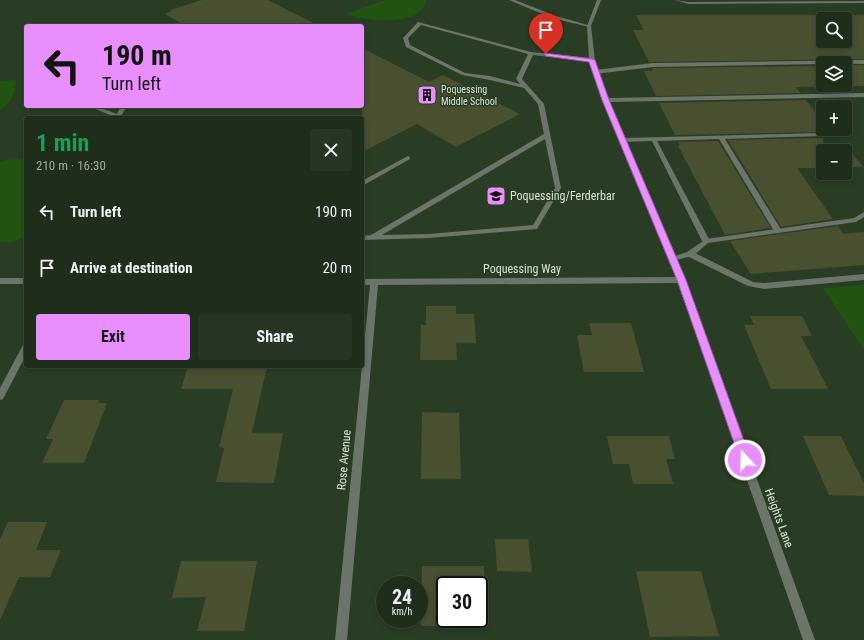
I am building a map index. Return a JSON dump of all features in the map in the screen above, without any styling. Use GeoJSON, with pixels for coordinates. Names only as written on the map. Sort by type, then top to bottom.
{"type":"FeatureCollection","features":[{"type":"Feature","properties":{"kind":"street"},"geometry":{"type":"LineString","coordinates":[[511,0],[554,17],[589,26]]}},
{"type":"Feature","properties":{"kind":"street","name":"Heights Lane"},"geometry":{"type":"LineString","coordinates":[[599,0],[589,26],[592,60],[595,72],[681,280],[809,640]]}},
{"type":"Feature","properties":{"kind":"street"},"geometry":{"type":"LineString","coordinates":[[676,0],[689,3],[864,2]]}},
{"type":"Feature","properties":{"kind":"street"},"geometry":{"type":"LineString","coordinates":[[526,87],[490,78],[464,74],[408,46],[405,38],[420,23],[531,52],[592,60]]}},
{"type":"Feature","properties":{"kind":"street"},"geometry":{"type":"LineString","coordinates":[[364,238],[429,236],[535,227],[558,188],[541,104],[519,79],[531,52]]}},
{"type":"Feature","properties":{"kind":"street"},"geometry":{"type":"LineString","coordinates":[[595,72],[653,65],[864,62]]}},
{"type":"Feature","properties":{"kind":"street"},"geometry":{"type":"LineString","coordinates":[[606,100],[864,95]]}},
{"type":"Feature","properties":{"kind":"street"},"geometry":{"type":"LineString","coordinates":[[96,108],[115,116]]}},
{"type":"Feature","properties":{"kind":"street"},"geometry":{"type":"LineString","coordinates":[[371,238],[547,135]]}},
{"type":"Feature","properties":{"kind":"street"},"geometry":{"type":"LineString","coordinates":[[622,140],[816,135]]}},
{"type":"Feature","properties":{"kind":"street"},"geometry":{"type":"LineString","coordinates":[[721,138],[778,231]]}},
{"type":"Feature","properties":{"kind":"street"},"geometry":{"type":"LineString","coordinates":[[654,140],[706,241]]}},
{"type":"Feature","properties":{"kind":"street"},"geometry":{"type":"LineString","coordinates":[[364,183],[408,158]]}},
{"type":"Feature","properties":{"kind":"street"},"geometry":{"type":"LineString","coordinates":[[672,259],[690,254],[706,241],[856,220],[864,214]]}},
{"type":"Feature","properties":{"kind":"street"},"geometry":{"type":"LineString","coordinates":[[690,254],[751,284],[764,286],[864,277]]}},
{"type":"Feature","properties":{"kind":"street","name":"Poquessing Way"},"geometry":{"type":"LineString","coordinates":[[364,282],[681,280]]}},
{"type":"Feature","properties":{"kind":"street"},"geometry":{"type":"LineString","coordinates":[[0,281],[24,281]]}},
{"type":"Feature","properties":{"kind":"street","name":"Rose Avenue"},"geometry":{"type":"LineString","coordinates":[[341,640],[374,282]]}},
{"type":"Feature","properties":{"kind":"street"},"geometry":{"type":"LineString","coordinates":[[0,396],[24,351]]}},
{"type":"Feature","properties":{"kind":"green space"},"geometry":{"type":"Polygon","coordinates":[[[385,0],[426,0],[422,9],[414,15],[404,19],[366,19],[346,14],[385,0]]]}},
{"type":"Feature","properties":{"kind":"green space"},"geometry":{"type":"Polygon","coordinates":[[[16,80],[12,97],[0,110],[0,81],[16,80]]]}},
{"type":"Feature","properties":{"kind":"green space"},"geometry":{"type":"Polygon","coordinates":[[[14,159],[24,160],[24,237],[13,242],[0,242],[0,161],[14,159]]]}},
{"type":"Feature","properties":{"kind":"green space"},"geometry":{"type":"Polygon","coordinates":[[[864,285],[864,350],[823,288],[864,285]]]}},
{"type":"Feature","properties":{"kind":"building"},"geometry":{"type":"Polygon","coordinates":[[[202,0],[268,0],[315,24],[182,24],[165,14],[172,11],[170,10],[202,0]]]}},
{"type":"Feature","properties":{"kind":"building"},"geometry":{"type":"Polygon","coordinates":[[[636,15],[816,15],[816,48],[852,48],[852,15],[864,15],[864,59],[852,59],[852,56],[816,56],[816,60],[649,62],[633,30],[644,30],[636,15]]]}},
{"type":"Feature","properties":{"kind":"building","name":"Poquessing Middle School"},"geometry":{"type":"Polygon","coordinates":[[[364,49],[429,82],[443,75],[520,114],[456,147],[417,124],[364,151],[364,116],[362,116],[362,108],[364,108],[364,49]]]}},
{"type":"Feature","properties":{"kind":"building"},"geometry":{"type":"Polygon","coordinates":[[[852,65],[864,65],[864,86],[852,86],[852,65]]]}},
{"type":"Feature","properties":{"kind":"building"},"geometry":{"type":"Polygon","coordinates":[[[816,66],[816,87],[796,87],[800,93],[656,96],[644,71],[653,71],[653,68],[816,66]]]}},
{"type":"Feature","properties":{"kind":"building"},"geometry":{"type":"Polygon","coordinates":[[[806,100],[816,113],[816,132],[675,135],[659,103],[806,100]]]}},
{"type":"Feature","properties":{"kind":"building"},"geometry":{"type":"Polygon","coordinates":[[[823,138],[823,144],[816,144],[816,168],[797,168],[833,219],[781,227],[728,140],[823,138]]]}},
{"type":"Feature","properties":{"kind":"building"},"geometry":{"type":"Polygon","coordinates":[[[718,141],[771,228],[725,235],[678,146],[680,146],[678,142],[718,141]]]}},
{"type":"Feature","properties":{"kind":"building"},"geometry":{"type":"Polygon","coordinates":[[[852,153],[863,167],[852,167],[852,153]]]}},
{"type":"Feature","properties":{"kind":"building"},"geometry":{"type":"Polygon","coordinates":[[[838,226],[843,234],[864,232],[864,265],[751,274],[730,241],[838,226]]]}},
{"type":"Feature","properties":{"kind":"building"},"geometry":{"type":"Polygon","coordinates":[[[426,306],[456,306],[456,314],[474,314],[476,343],[456,343],[457,360],[420,360],[421,325],[426,325],[426,306]]]}},
{"type":"Feature","properties":{"kind":"building"},"geometry":{"type":"Polygon","coordinates":[[[750,316],[802,316],[812,336],[801,336],[828,389],[771,389],[744,325],[754,325],[750,316]]]}},
{"type":"Feature","properties":{"kind":"building"},"geometry":{"type":"Polygon","coordinates":[[[589,323],[631,323],[644,372],[584,372],[577,335],[592,335],[589,323]]]}},
{"type":"Feature","properties":{"kind":"building"},"geometry":{"type":"Polygon","coordinates":[[[187,368],[267,368],[252,433],[283,433],[274,483],[216,482],[224,448],[219,447],[233,389],[181,389],[187,368]]]}},
{"type":"Feature","properties":{"kind":"building"},"geometry":{"type":"Polygon","coordinates":[[[64,400],[99,400],[98,403],[107,403],[84,463],[42,463],[53,439],[46,439],[64,400]]]}},
{"type":"Feature","properties":{"kind":"building"},"geometry":{"type":"Polygon","coordinates":[[[422,412],[459,413],[461,479],[421,479],[422,412]]]}},
{"type":"Feature","properties":{"kind":"building"},"geometry":{"type":"Polygon","coordinates":[[[607,436],[669,436],[675,459],[666,459],[673,484],[633,484],[629,464],[613,464],[607,436]]]}},
{"type":"Feature","properties":{"kind":"building"},"geometry":{"type":"Polygon","coordinates":[[[803,436],[841,436],[864,483],[864,496],[829,495],[803,436]]]}},
{"type":"Feature","properties":{"kind":"building"},"geometry":{"type":"Polygon","coordinates":[[[8,522],[47,522],[36,550],[61,550],[50,577],[19,577],[0,620],[0,539],[8,522]]]}},
{"type":"Feature","properties":{"kind":"building"},"geometry":{"type":"Polygon","coordinates":[[[495,539],[528,539],[532,572],[497,571],[495,539]]]}},
{"type":"Feature","properties":{"kind":"building"},"geometry":{"type":"Polygon","coordinates":[[[181,561],[257,561],[244,631],[197,631],[206,597],[172,598],[181,561]]]}},
{"type":"Feature","properties":{"kind":"building"},"geometry":{"type":"Polygon","coordinates":[[[422,566],[484,566],[485,576],[436,576],[436,626],[428,626],[428,576],[422,576],[422,566]]]}},
{"type":"Feature","properties":{"kind":"building"},"geometry":{"type":"Polygon","coordinates":[[[636,571],[701,571],[719,636],[650,637],[636,571]]]}},
{"type":"Feature","properties":{"kind":"place","name":"Poquessing Middle School"},"geometry":{"type":"Point","coordinates":[427,95]}},
{"type":"Feature","properties":{"kind":"place","name":"Poquessing/Ferderbar"},"geometry":{"type":"Point","coordinates":[496,196]}},
{"type":"Feature","properties":{"kind":"route"},"geometry":{"type":"LineString","coordinates":[[546,54],[592,60],[606,100],[681,280],[745,460]]}}]}
